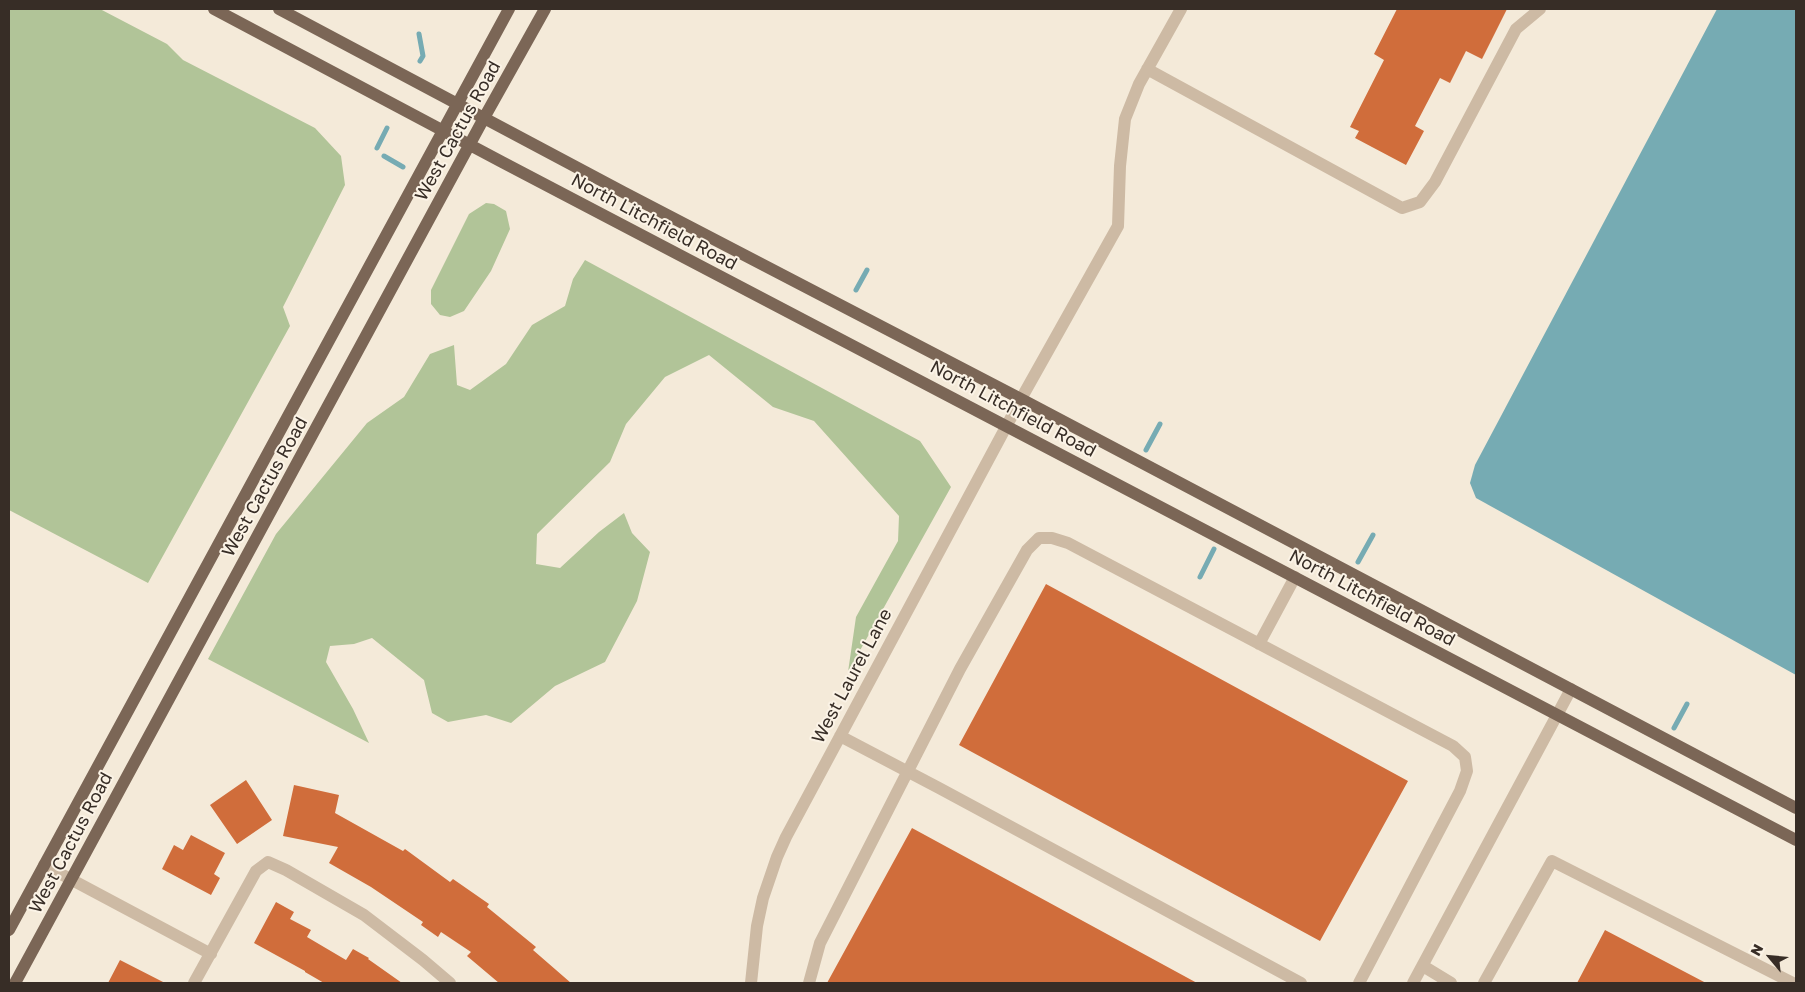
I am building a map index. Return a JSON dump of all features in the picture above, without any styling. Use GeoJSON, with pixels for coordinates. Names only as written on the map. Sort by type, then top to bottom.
{"type":"FeatureCollection","features":[{"type":"Feature","properties":{"kind":"main road","name":"North Litchfield Road"},"geometry":{"type":"LineString","coordinates":[[214,9],[1796,840]]}},
{"type":"Feature","properties":{"kind":"main road","name":"North Litchfield Road"},"geometry":{"type":"LineString","coordinates":[[279,9],[456,104],[1021,399],[1796,808]]}},
{"type":"Feature","properties":{"kind":"main road","name":"West Cactus Road"},"geometry":{"type":"LineString","coordinates":[[9,930],[508,9]]}},
{"type":"Feature","properties":{"kind":"main road","name":"West Cactus Road"},"geometry":{"type":"LineString","coordinates":[[15,983],[545,9]]}},
{"type":"Feature","properties":{"kind":"street","name":"West Laurel Lane"},"geometry":{"type":"LineString","coordinates":[[751,983],[757,926],[769,878],[786,837],[1006,425],[1118,226],[1120,166],[1125,119],[1139,84],[1181,9]]}},
{"type":"Feature","properties":{"kind":"street"},"geometry":{"type":"LineString","coordinates":[[1147,69],[1402,208],[1420,202],[1435,182],[1516,29],[1540,9]]}},
{"type":"Feature","properties":{"kind":"street"},"geometry":{"type":"LineString","coordinates":[[809,983],[820,943],[960,670],[1026,550],[1039,538],[1052,538],[1068,543],[1453,746],[1464,757],[1467,771],[1460,791],[1359,983]]}},
{"type":"Feature","properties":{"kind":"street"},"geometry":{"type":"LineString","coordinates":[[1258,644],[1295,577]]}},
{"type":"Feature","properties":{"kind":"street"},"geometry":{"type":"LineString","coordinates":[[1414,983],[1571,689]]}},
{"type":"Feature","properties":{"kind":"street"},"geometry":{"type":"LineString","coordinates":[[840,736],[1301,983]]}},
{"type":"Feature","properties":{"kind":"street"},"geometry":{"type":"LineString","coordinates":[[1484,983],[1552,861],[1793,983]]}},
{"type":"Feature","properties":{"kind":"street"},"geometry":{"type":"LineString","coordinates":[[194,983],[256,871],[268,862],[364,916],[423,960],[450,983]]}},
{"type":"Feature","properties":{"kind":"street"},"geometry":{"type":"LineString","coordinates":[[44,864],[211,954]]}},
{"type":"Feature","properties":{"kind":"street"},"geometry":{"type":"LineString","coordinates":[[1423,966],[1451,983]]}},
{"type":"Feature","properties":{"kind":"green space"},"geometry":{"type":"Polygon","coordinates":[[[9,9],[100,9],[167,44],[183,60],[315,128],[341,156],[345,185],[283,307],[290,326],[148,583],[9,510],[9,9]]]}},
{"type":"Feature","properties":{"kind":"green space"},"geometry":{"type":"Polygon","coordinates":[[[486,203],[494,204],[506,211],[510,229],[491,271],[464,311],[450,317],[440,315],[431,304],[431,290],[469,214],[486,203]]]}},
{"type":"Feature","properties":{"kind":"green space"},"geometry":{"type":"Polygon","coordinates":[[[585,260],[920,441],[951,487],[848,672],[856,617],[898,541],[899,516],[814,421],[773,407],[709,355],[665,377],[626,424],[610,462],[537,534],[536,564],[560,568],[599,532],[624,513],[632,533],[650,552],[637,601],[605,662],[555,686],[511,723],[486,715],[448,722],[432,713],[424,680],[372,638],[354,644],[330,646],[326,662],[353,709],[369,743],[208,659],[276,534],[367,423],[404,397],[430,354],[454,345],[457,385],[470,390],[506,364],[532,325],[565,306],[573,279],[585,260]]]}},
{"type":"Feature","properties":{"kind":"water"},"geometry":{"type":"Polygon","coordinates":[[[1717,9],[1796,9],[1796,675],[1476,498],[1470,483],[1475,465],[1717,9]]]}},
{"type":"Feature","properties":{"kind":"building"},"geometry":{"type":"Polygon","coordinates":[[[1397,9],[1507,9],[1482,59],[1466,51],[1450,83],[1440,78],[1415,126],[1424,131],[1406,165],[1355,138],[1359,131],[1350,127],[1384,60],[1374,54],[1397,9]]]}},
{"type":"Feature","properties":{"kind":"building"},"geometry":{"type":"Polygon","coordinates":[[[1046,584],[1408,781],[1320,941],[959,745],[1046,584]]]}},
{"type":"Feature","properties":{"kind":"building"},"geometry":{"type":"Polygon","coordinates":[[[246,780],[272,820],[237,844],[210,805],[246,780]]]}},
{"type":"Feature","properties":{"kind":"building"},"geometry":{"type":"Polygon","coordinates":[[[294,785],[339,795],[335,813],[403,851],[405,849],[450,882],[453,879],[489,904],[487,907],[536,947],[533,950],[571,983],[499,983],[467,956],[471,952],[441,932],[438,937],[421,925],[423,922],[371,887],[329,863],[338,847],[283,836],[294,785]]]}},
{"type":"Feature","properties":{"kind":"building"},"geometry":{"type":"Polygon","coordinates":[[[912,828],[1197,983],[827,983],[912,828]]]}},
{"type":"Feature","properties":{"kind":"building"},"geometry":{"type":"Polygon","coordinates":[[[191,835],[225,853],[214,874],[220,878],[211,895],[162,869],[174,845],[183,850],[191,835]]]}},
{"type":"Feature","properties":{"kind":"building"},"geometry":{"type":"Polygon","coordinates":[[[276,902],[294,912],[290,919],[311,930],[307,937],[346,960],[353,949],[369,958],[402,983],[324,983],[254,943],[276,902]]]}},
{"type":"Feature","properties":{"kind":"building"},"geometry":{"type":"Polygon","coordinates":[[[1605,930],[1706,983],[1577,983],[1605,930]]]}},
{"type":"Feature","properties":{"kind":"building"},"geometry":{"type":"Polygon","coordinates":[[[120,960],[165,983],[108,983],[120,960]]]}},
{"type":"Feature","properties":{"kind":"waterway"},"geometry":{"type":"LineString","coordinates":[[419,34],[423,56],[420,61]]}},
{"type":"Feature","properties":{"kind":"waterway"},"geometry":{"type":"LineString","coordinates":[[377,148],[387,128]]}},
{"type":"Feature","properties":{"kind":"waterway"},"geometry":{"type":"LineString","coordinates":[[384,156],[403,167]]}},
{"type":"Feature","properties":{"kind":"waterway"},"geometry":{"type":"LineString","coordinates":[[856,290],[867,270]]}},
{"type":"Feature","properties":{"kind":"waterway"},"geometry":{"type":"LineString","coordinates":[[1146,450],[1160,424]]}},
{"type":"Feature","properties":{"kind":"waterway"},"geometry":{"type":"LineString","coordinates":[[1358,562],[1373,535]]}},
{"type":"Feature","properties":{"kind":"waterway"},"geometry":{"type":"LineString","coordinates":[[1200,577],[1214,549]]}},
{"type":"Feature","properties":{"kind":"waterway"},"geometry":{"type":"LineString","coordinates":[[1674,728],[1687,704]]}}]}
